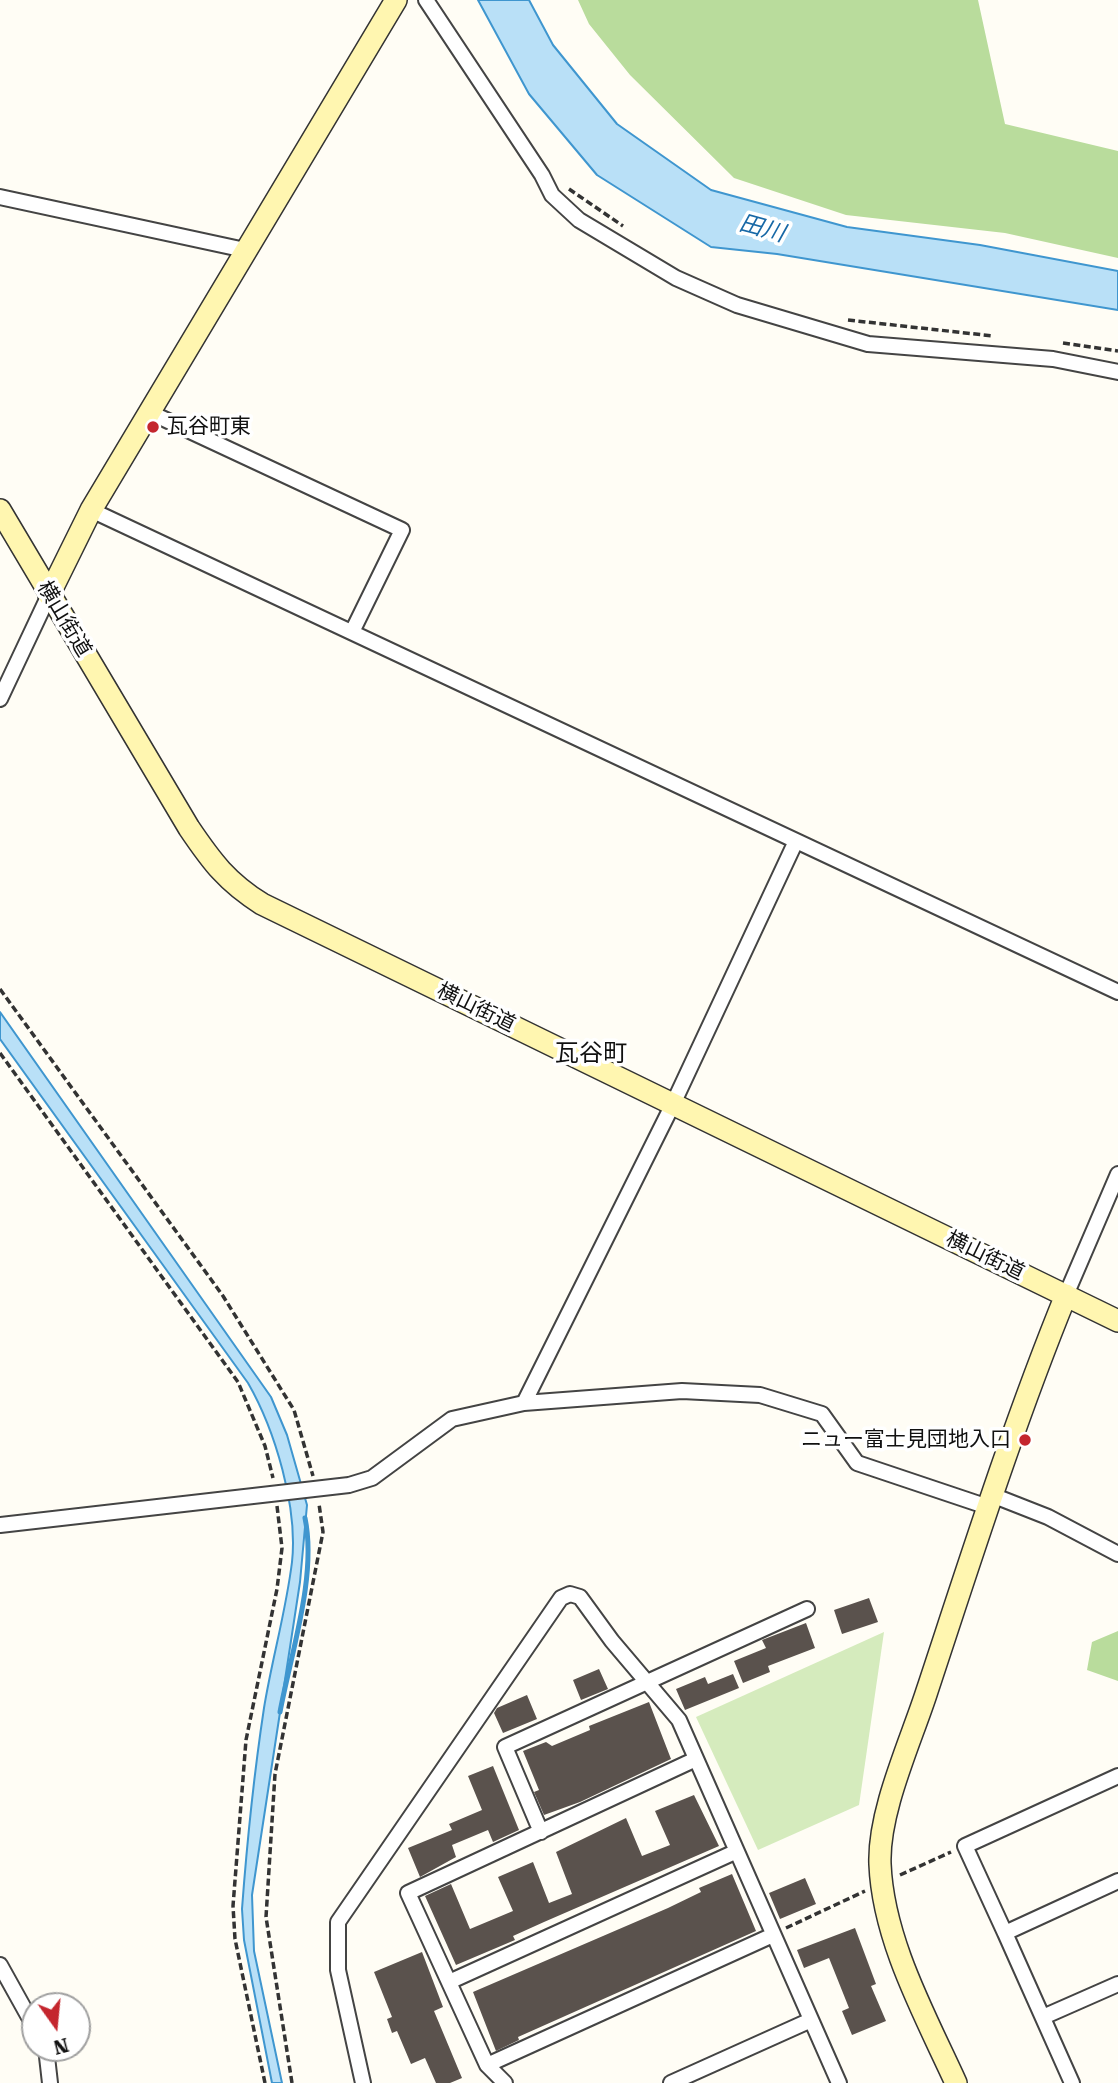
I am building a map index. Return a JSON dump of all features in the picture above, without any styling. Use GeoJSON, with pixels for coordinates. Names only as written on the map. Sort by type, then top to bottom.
{"type":"FeatureCollection","features":[{"type":"Feature","properties":{"kind":"street"},"geometry":{"type":"LineString","coordinates":[[0,699],[91,510],[244,250],[396,0]]}},
{"type":"Feature","properties":{"kind":"street"},"geometry":{"type":"LineString","coordinates":[[426,0],[542,175],[552,195],[579,220],[676,278],[737,305],[868,344],[1053,359],[1103,366],[1118,372]]}},
{"type":"Feature","properties":{"kind":"street"},"geometry":{"type":"LineString","coordinates":[[0,197],[244,250]]}},
{"type":"Feature","properties":{"kind":"street"},"geometry":{"type":"LineString","coordinates":[[149,412],[402,530],[352,632]]}},
{"type":"Feature","properties":{"kind":"street","name":"横山街道"},"geometry":{"type":"LineString","coordinates":[[0,510],[189,828],[218,871],[238,889],[262,904],[1118,1321]]}},
{"type":"Feature","properties":{"kind":"street"},"geometry":{"type":"LineString","coordinates":[[91,510],[1118,992]]}},
{"type":"Feature","properties":{"kind":"street"},"geometry":{"type":"LineString","coordinates":[[524,1403],[673,1104],[796,841]]}},
{"type":"Feature","properties":{"kind":"street"},"geometry":{"type":"LineString","coordinates":[[956,2083],[896,1942],[881,1884],[880,1860],[886,1817],[1037,1367],[1118,1174]]}},
{"type":"Feature","properties":{"kind":"street"},"geometry":{"type":"LineString","coordinates":[[0,1525],[317,1489],[372,1478],[452,1419],[524,1403],[682,1391],[760,1395],[822,1414],[857,1463],[1048,1517],[1118,1554]]}},
{"type":"Feature","properties":{"kind":"street"},"geometry":{"type":"LineString","coordinates":[[363,2083],[338,1970],[338,1922],[561,1598],[570,1594],[580,1597],[612,1641],[679,1720],[839,2083]]}},
{"type":"Feature","properties":{"kind":"street"},"geometry":{"type":"LineString","coordinates":[[541,1832],[505,1747],[807,1609]]}},
{"type":"Feature","properties":{"kind":"street"},"geometry":{"type":"LineString","coordinates":[[505,2083],[487,2065],[408,1893],[696,1759]]}},
{"type":"Feature","properties":{"kind":"street"},"geometry":{"type":"LineString","coordinates":[[1072,2083],[965,1846],[1118,1776]]}},
{"type":"Feature","properties":{"kind":"street"},"geometry":{"type":"LineString","coordinates":[[449,1982],[735,1852]]}},
{"type":"Feature","properties":{"kind":"street"},"geometry":{"type":"LineString","coordinates":[[1005,1933],[1118,1881]]}},
{"type":"Feature","properties":{"kind":"street"},"geometry":{"type":"LineString","coordinates":[[487,2065],[773,1935]]}},
{"type":"Feature","properties":{"kind":"street"},"geometry":{"type":"LineString","coordinates":[[0,1965],[21,2003]]}},
{"type":"Feature","properties":{"kind":"street"},"geometry":{"type":"LineString","coordinates":[[1043,2017],[1118,1984]]}},
{"type":"Feature","properties":{"kind":"street"},"geometry":{"type":"LineString","coordinates":[[671,2083],[811,2020]]}},
{"type":"Feature","properties":{"kind":"street"},"geometry":{"type":"LineString","coordinates":[[48,2062],[50,2083]]}},
{"type":"Feature","properties":{"kind":"path"},"geometry":{"type":"LineString","coordinates":[[542,175],[573,191],[625,228]]}},
{"type":"Feature","properties":{"kind":"path"},"geometry":{"type":"LineString","coordinates":[[835,317],[877,325],[1003,337]]}},
{"type":"Feature","properties":{"kind":"path"},"geometry":{"type":"LineString","coordinates":[[1058,343],[1118,351]]}},
{"type":"Feature","properties":{"kind":"path"},"geometry":{"type":"LineString","coordinates":[[0,989],[223,1296],[294,1410],[317,1489],[323,1532],[275,1774],[266,1917],[292,2083]]}},
{"type":"Feature","properties":{"kind":"path"},"geometry":{"type":"LineString","coordinates":[[0,1053],[238,1382],[265,1446],[276,1494],[282,1548],[278,1589],[246,1740],[233,1906],[235,1939],[265,2083]]}},
{"type":"Feature","properties":{"kind":"green space"},"geometry":{"type":"Polygon","coordinates":[[[578,0],[978,0],[1005,124],[1118,151],[1118,258],[1005,233],[846,215],[734,178],[630,75],[589,24],[578,0]]]}},
{"type":"Feature","properties":{"kind":"green space"},"geometry":{"type":"Polygon","coordinates":[[[1118,1631],[1118,1681],[1087,1670],[1092,1642],[1118,1631]]]}},
{"type":"Feature","properties":{"kind":"green space"},"geometry":{"type":"Polygon","coordinates":[[[884,1632],[859,1805],[758,1850],[696,1717],[884,1632]]]}},
{"type":"Feature","properties":{"kind":"water","name":"田川"},"geometry":{"type":"Polygon","coordinates":[[[478,0],[529,0],[553,45],[617,124],[711,190],[847,227],[980,245],[1118,271],[1118,310],[777,254],[711,247],[597,175],[529,94],[478,0]]]}},
{"type":"Feature","properties":{"kind":"water"},"geometry":{"type":"Polygon","coordinates":[[[0,1012],[271,1397],[287,1435],[307,1505],[300,1582],[252,1895],[254,1951],[282,2083],[272,2083],[244,1940],[242,1909],[260,1733],[292,1562],[291,1517],[282,1470],[267,1423],[248,1383],[0,1039],[0,1012]]]}},
{"type":"Feature","properties":{"kind":"building"},"geometry":{"type":"Polygon","coordinates":[[[869,1598],[878,1622],[842,1634],[834,1610],[869,1598]]]}},
{"type":"Feature","properties":{"kind":"building"},"geometry":{"type":"Polygon","coordinates":[[[806,1623],[815,1648],[768,1666],[770,1672],[743,1683],[734,1661],[766,1648],[762,1640],[806,1623]]]}},
{"type":"Feature","properties":{"kind":"building"},"geometry":{"type":"Polygon","coordinates":[[[599,1669],[608,1689],[581,1700],[573,1680],[599,1669]]]}},
{"type":"Feature","properties":{"kind":"building"},"geometry":{"type":"Polygon","coordinates":[[[733,1674],[739,1688],[685,1710],[676,1689],[705,1677],[708,1684],[733,1674]]]}},
{"type":"Feature","properties":{"kind":"building"},"geometry":{"type":"Polygon","coordinates":[[[527,1695],[537,1719],[503,1733],[494,1713],[497,1708],[527,1695]]]}},
{"type":"Feature","properties":{"kind":"building"},"geometry":{"type":"Polygon","coordinates":[[[649,1702],[671,1759],[580,1802],[544,1815],[534,1792],[539,1790],[523,1751],[546,1742],[552,1746],[590,1730],[589,1726],[649,1702]]]}},
{"type":"Feature","properties":{"kind":"building"},"geometry":{"type":"Polygon","coordinates":[[[493,1766],[519,1830],[493,1842],[488,1830],[452,1845],[456,1857],[420,1877],[408,1848],[452,1830],[449,1824],[482,1810],[468,1776],[493,1766]]]}},
{"type":"Feature","properties":{"kind":"building"},"geometry":{"type":"Polygon","coordinates":[[[694,1795],[719,1846],[513,1936],[515,1940],[456,1965],[425,1896],[451,1884],[470,1929],[513,1911],[498,1877],[533,1862],[549,1903],[572,1894],[556,1852],[626,1818],[642,1856],[670,1845],[655,1811],[694,1795]]]}},
{"type":"Feature","properties":{"kind":"building"},"geometry":{"type":"Polygon","coordinates":[[[732,1874],[756,1931],[518,2037],[519,2040],[496,2051],[473,1992],[668,1908],[701,1892],[699,1888],[732,1874]]]}},
{"type":"Feature","properties":{"kind":"building"},"geometry":{"type":"Polygon","coordinates":[[[805,1878],[816,1904],[780,1919],[769,1893],[805,1878]]]}},
{"type":"Feature","properties":{"kind":"building"},"geometry":{"type":"Polygon","coordinates":[[[855,1928],[876,1984],[871,1986],[886,2021],[852,2035],[842,2011],[849,2008],[829,1958],[804,1968],[797,1950],[855,1928]]]}},
{"type":"Feature","properties":{"kind":"building"},"geometry":{"type":"Polygon","coordinates":[[[422,1952],[443,2007],[434,2011],[462,2078],[450,2083],[436,2083],[425,2058],[411,2064],[397,2031],[392,2033],[387,2019],[392,2017],[374,1972],[422,1952]]]}},
{"type":"Feature","properties":{"kind":"waterway"},"geometry":{"type":"LineString","coordinates":[[280,1712],[305,1589],[308,1564],[305,1518]]}},
{"type":"Feature","properties":{"kind":"place","name":"瓦谷町東"},"geometry":{"type":"Point","coordinates":[153,427]}},
{"type":"Feature","properties":{"kind":"place","name":"ニュー富士見団地入口"},"geometry":{"type":"Point","coordinates":[1025,1440]}},
{"type":"Feature","properties":{"kind":"district","name":"瓦谷町"},"geometry":{"type":"Point","coordinates":[591,1054]}}]}
